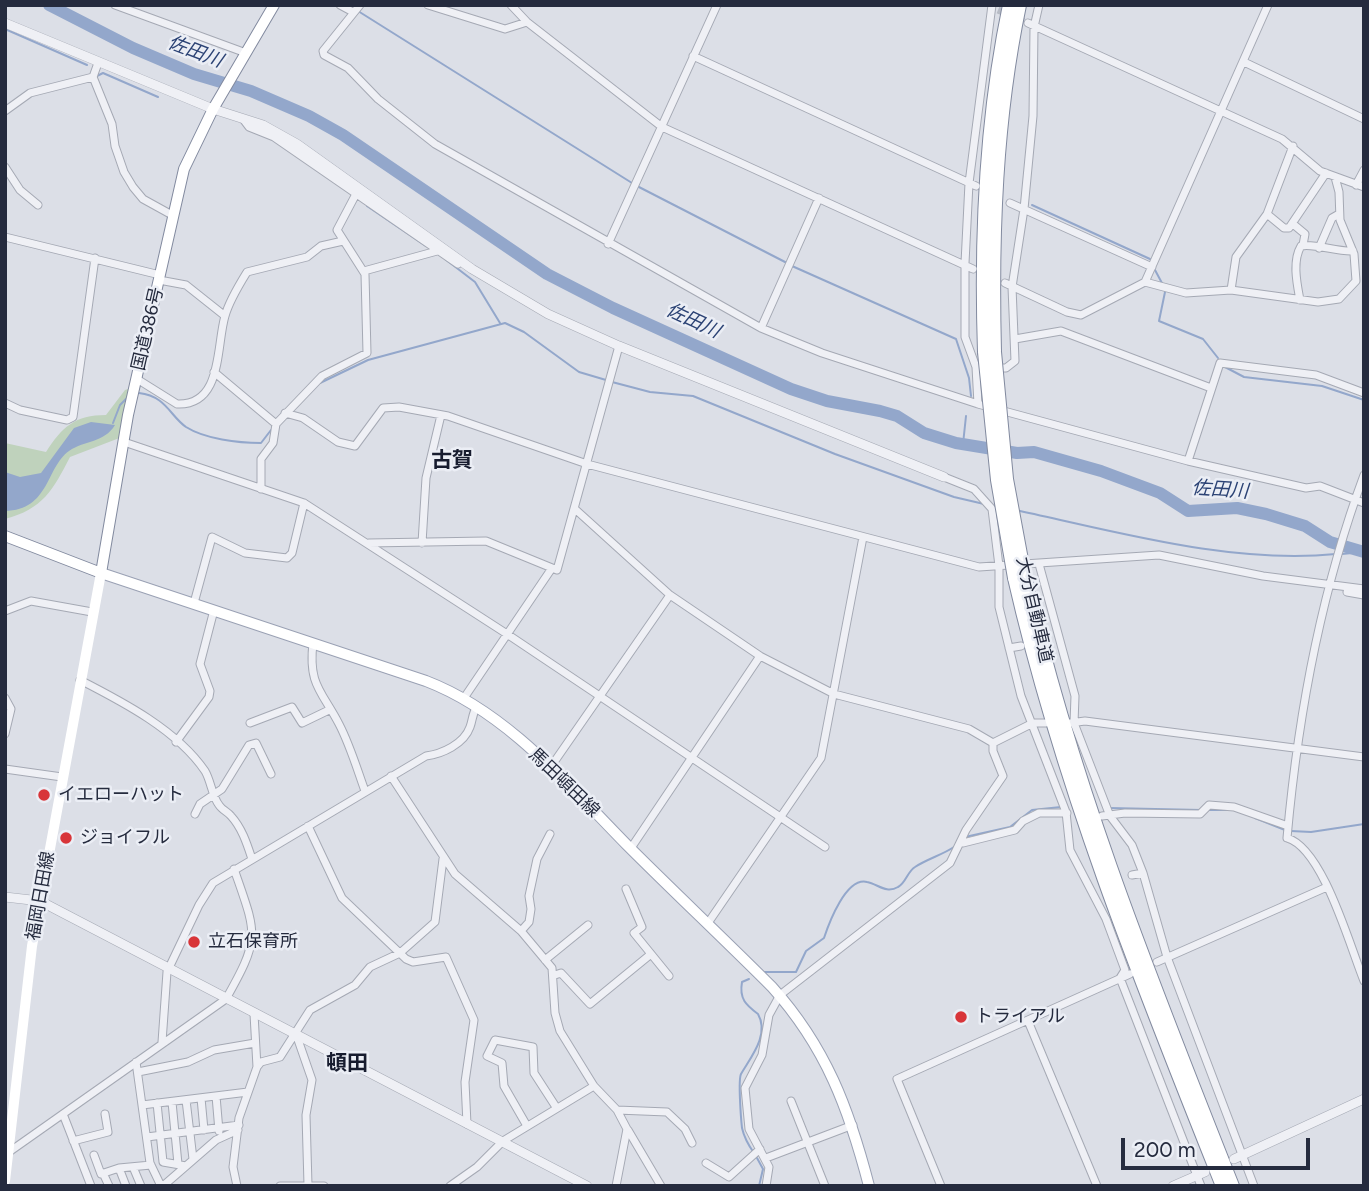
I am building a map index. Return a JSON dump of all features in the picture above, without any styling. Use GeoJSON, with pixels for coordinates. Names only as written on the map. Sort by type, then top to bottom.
{"type":"FeatureCollection","features":[{"type":"Feature","properties":{"kind":"highway","name":"大分自動車道"},"geometry":{"type":"LineString","coordinates":[[990,352],[997,167],[1005,95],[1020,5]]}},
{"type":"Feature","properties":{"kind":"highway","name":"大分自動車道"},"geometry":{"type":"LineString","coordinates":[[996,6],[994,93],[987,166],[982,283],[1019,577],[1045,701],[1083,824],[1134,963],[1222,1186]]}},
{"type":"Feature","properties":{"kind":"highway","name":"大分自動車道"},"geometry":{"type":"LineString","coordinates":[[1019,577],[1094,821],[1233,1186]]}},
{"type":"Feature","properties":{"kind":"main road","name":"国道386号"},"geometry":{"type":"LineString","coordinates":[[101,573],[128,415],[184,169],[214,106],[275,5]]}},
{"type":"Feature","properties":{"kind":"main road"},"geometry":{"type":"LineString","coordinates":[[5,536],[101,573]]}},
{"type":"Feature","properties":{"kind":"main road","name":"馬田頓田線"},"geometry":{"type":"LineString","coordinates":[[101,573],[426,681],[477,706],[550,768],[708,923],[798,1016],[832,1071],[853,1125],[869,1186]]}},
{"type":"Feature","properties":{"kind":"main road","name":"福岡日田線"},"geometry":{"type":"LineString","coordinates":[[6,1175],[40,901],[101,573]]}},
{"type":"Feature","properties":{"kind":"street"},"geometry":{"type":"LineString","coordinates":[[115,5],[246,53]]}},
{"type":"Feature","properties":{"kind":"street"},"geometry":{"type":"LineString","coordinates":[[340,5],[356,9],[323,51],[324,55],[348,68],[379,99],[435,144],[761,328],[822,353],[978,404],[1188,461],[1306,488],[1320,485],[1353,504],[1364,503]]}},
{"type":"Feature","properties":{"kind":"street"},"geometry":{"type":"LineString","coordinates":[[428,5],[505,29],[527,23]]}},
{"type":"Feature","properties":{"kind":"street"},"geometry":{"type":"LineString","coordinates":[[511,5],[527,23],[662,127],[965,263],[973,269]]}},
{"type":"Feature","properties":{"kind":"street"},"geometry":{"type":"LineString","coordinates":[[608,244],[717,5]]}},
{"type":"Feature","properties":{"kind":"street"},"geometry":{"type":"LineString","coordinates":[[976,367],[1006,368],[1015,360],[1009,285],[1024,209],[1033,116],[1031,25],[1039,5]]}},
{"type":"Feature","properties":{"kind":"street"},"geometry":{"type":"LineString","coordinates":[[1009,285],[1067,312],[1081,315],[1145,282],[1268,5]]}},
{"type":"Feature","properties":{"kind":"street"},"geometry":{"type":"LineString","coordinates":[[978,404],[976,367],[965,337],[965,263],[972,184],[996,6]]}},
{"type":"Feature","properties":{"kind":"street"},"geometry":{"type":"LineString","coordinates":[[5,23],[263,125],[298,145],[478,272],[548,314],[619,346],[974,489],[992,509],[999,566],[999,607],[1021,696],[1066,811],[1070,850],[1111,932],[1125,970],[1120,978]]}},
{"type":"Feature","properties":{"kind":"street"},"geometry":{"type":"LineString","coordinates":[[1031,25],[1293,146],[1312,167],[1360,186],[1364,170]]}},
{"type":"Feature","properties":{"kind":"street"},"geometry":{"type":"LineString","coordinates":[[693,56],[972,184]]}},
{"type":"Feature","properties":{"kind":"street"},"geometry":{"type":"LineString","coordinates":[[98,62],[93,77],[112,124],[115,146],[124,172],[144,199],[172,215]]}},
{"type":"Feature","properties":{"kind":"street"},"geometry":{"type":"LineString","coordinates":[[1244,62],[1364,119]]}},
{"type":"Feature","properties":{"kind":"street"},"geometry":{"type":"LineString","coordinates":[[5,111],[30,93],[93,77]]}},
{"type":"Feature","properties":{"kind":"street"},"geometry":{"type":"LineString","coordinates":[[243,118],[249,127],[274,137],[435,252],[464,268],[478,272]]}},
{"type":"Feature","properties":{"kind":"street"},"geometry":{"type":"LineString","coordinates":[[1231,290],[1236,257],[1267,214],[1293,146]]}},
{"type":"Feature","properties":{"kind":"street"},"geometry":{"type":"LineString","coordinates":[[5,167],[20,190],[38,205]]}},
{"type":"Feature","properties":{"kind":"street"},"geometry":{"type":"LineString","coordinates":[[1267,214],[1283,228],[1293,223],[1326,173]]}},
{"type":"Feature","properties":{"kind":"street"},"geometry":{"type":"LineString","coordinates":[[1145,282],[1186,293],[1231,290],[1318,302],[1339,299],[1360,283],[1353,251],[1339,214],[1339,192],[1335,177]]}},
{"type":"Feature","properties":{"kind":"street"},"geometry":{"type":"LineString","coordinates":[[261,489],[261,459],[273,443],[276,424],[322,376],[367,353],[364,271],[337,230],[355,196]]}},
{"type":"Feature","properties":{"kind":"street"},"geometry":{"type":"LineString","coordinates":[[761,328],[819,198]]}},
{"type":"Feature","properties":{"kind":"street"},"geometry":{"type":"LineString","coordinates":[[1010,203],[1152,267]]}},
{"type":"Feature","properties":{"kind":"street"},"geometry":{"type":"LineString","coordinates":[[1319,248],[1332,218],[1339,214]]}},
{"type":"Feature","properties":{"kind":"street"},"geometry":{"type":"LineString","coordinates":[[1293,223],[1305,234],[1303,245],[1296,255],[1296,281],[1300,300]]}},
{"type":"Feature","properties":{"kind":"street"},"geometry":{"type":"LineString","coordinates":[[5,237],[95,258],[186,285],[225,316]]}},
{"type":"Feature","properties":{"kind":"street"},"geometry":{"type":"LineString","coordinates":[[136,381],[181,404],[205,394],[214,372],[225,316],[247,272],[307,257],[321,246],[343,241]]}},
{"type":"Feature","properties":{"kind":"street"},"geometry":{"type":"LineString","coordinates":[[1303,245],[1337,252],[1353,251]]}},
{"type":"Feature","properties":{"kind":"street"},"geometry":{"type":"LineString","coordinates":[[364,271],[435,252]]}},
{"type":"Feature","properties":{"kind":"street"},"geometry":{"type":"LineString","coordinates":[[5,403],[20,411],[67,420],[73,417],[95,258]]}},
{"type":"Feature","properties":{"kind":"street"},"geometry":{"type":"LineString","coordinates":[[1015,339],[1061,331],[1210,388]]}},
{"type":"Feature","properties":{"kind":"street"},"geometry":{"type":"LineString","coordinates":[[368,543],[486,541],[557,570],[619,346]]}},
{"type":"Feature","properties":{"kind":"street"},"geometry":{"type":"LineString","coordinates":[[1188,461],[1220,363],[1316,375],[1364,393]]}},
{"type":"Feature","properties":{"kind":"street"},"geometry":{"type":"LineString","coordinates":[[214,372],[276,424]]}},
{"type":"Feature","properties":{"kind":"street"},"geometry":{"type":"LineString","coordinates":[[285,413],[303,418],[338,442],[355,446],[383,408],[400,407],[441,415],[587,464],[979,567],[1159,555],[1263,576],[1303,579],[1364,595]]}},
{"type":"Feature","properties":{"kind":"street"},"geometry":{"type":"LineString","coordinates":[[422,543],[426,478],[441,415]]}},
{"type":"Feature","properties":{"kind":"street"},"geometry":{"type":"LineString","coordinates":[[124,442],[304,503],[507,634],[825,847]]}},
{"type":"Feature","properties":{"kind":"street"},"geometry":{"type":"LineString","coordinates":[[1288,830],[1310,665],[1353,504],[1364,475]]}},
{"type":"Feature","properties":{"kind":"street"},"geometry":{"type":"LineString","coordinates":[[194,603],[212,537],[245,553],[287,558],[292,553],[304,503]]}},
{"type":"Feature","properties":{"kind":"street"},"geometry":{"type":"LineString","coordinates":[[575,509],[670,595],[760,656],[834,694],[969,729],[993,743]]}},
{"type":"Feature","properties":{"kind":"street"},"geometry":{"type":"LineString","coordinates":[[708,923],[821,758],[863,537]]}},
{"type":"Feature","properties":{"kind":"street"},"geometry":{"type":"LineString","coordinates":[[1039,564],[1054,638],[1075,696],[1072,723],[1106,812],[1132,845],[1143,873],[1167,957],[1238,1158],[1254,1186]]}},
{"type":"Feature","properties":{"kind":"street"},"geometry":{"type":"LineString","coordinates":[[464,698],[552,568]]}},
{"type":"Feature","properties":{"kind":"street"},"geometry":{"type":"LineString","coordinates":[[1330,585],[1364,589]]}},
{"type":"Feature","properties":{"kind":"street"},"geometry":{"type":"LineString","coordinates":[[550,768],[670,595]]}},
{"type":"Feature","properties":{"kind":"street"},"geometry":{"type":"LineString","coordinates":[[5,611],[31,601],[92,612]]}},
{"type":"Feature","properties":{"kind":"street"},"geometry":{"type":"LineString","coordinates":[[176,742],[209,698],[210,691],[200,664],[215,610]]}},
{"type":"Feature","properties":{"kind":"street"},"geometry":{"type":"LineString","coordinates":[[313,643],[310,662],[314,684],[338,722],[365,791]]}},
{"type":"Feature","properties":{"kind":"street"},"geometry":{"type":"LineString","coordinates":[[1009,649],[1021,646]]}},
{"type":"Feature","properties":{"kind":"street"},"geometry":{"type":"LineString","coordinates":[[631,848],[760,656]]}},
{"type":"Feature","properties":{"kind":"street"},"geometry":{"type":"LineString","coordinates":[[80,680],[120,701],[176,742],[206,774],[218,804],[231,816],[243,834],[253,859]]}},
{"type":"Feature","properties":{"kind":"street"},"geometry":{"type":"LineString","coordinates":[[5,698],[11,709],[5,734]]}},
{"type":"Feature","properties":{"kind":"street"},"geometry":{"type":"LineString","coordinates":[[162,1042],[169,968],[206,891],[234,869],[425,756],[444,754],[470,728],[472,714],[477,706]]}},
{"type":"Feature","properties":{"kind":"street"},"geometry":{"type":"LineString","coordinates":[[250,723],[292,707],[302,723],[329,710]]}},
{"type":"Feature","properties":{"kind":"street"},"geometry":{"type":"LineString","coordinates":[[1072,723],[1085,721],[1364,757]]}},
{"type":"Feature","properties":{"kind":"street"},"geometry":{"type":"LineString","coordinates":[[993,743],[1033,723],[1046,723]]}},
{"type":"Feature","properties":{"kind":"street"},"geometry":{"type":"LineString","coordinates":[[195,814],[200,804],[216,794],[249,745],[256,743],[271,774]]}},
{"type":"Feature","properties":{"kind":"street"},"geometry":{"type":"LineString","coordinates":[[766,1186],[769,1172],[766,1158],[757,1152],[749,1129],[745,1088],[762,1055],[769,1015],[780,995],[950,863],[1003,776],[993,751],[993,743]]}},
{"type":"Feature","properties":{"kind":"street"},"geometry":{"type":"LineString","coordinates":[[5,769],[62,777]]}},
{"type":"Feature","properties":{"kind":"street"},"geometry":{"type":"LineString","coordinates":[[391,776],[443,858],[469,887],[521,931],[555,975],[556,1022],[594,1086],[617,1110],[661,1186]]}},
{"type":"Feature","properties":{"kind":"street"},"geometry":{"type":"LineString","coordinates":[[1106,812],[1234,807],[1288,830],[1307,850],[1327,887],[1364,981]]}},
{"type":"Feature","properties":{"kind":"street"},"geometry":{"type":"LineString","coordinates":[[963,840],[1014,830],[1023,821],[1039,813],[1066,811]]}},
{"type":"Feature","properties":{"kind":"street"},"geometry":{"type":"LineString","coordinates":[[308,826],[342,898],[413,962],[446,957],[474,1020],[465,1082],[467,1124]]}},
{"type":"Feature","properties":{"kind":"street"},"geometry":{"type":"LineString","coordinates":[[521,931],[529,922],[529,896],[537,859],[550,834]]}},
{"type":"Feature","properties":{"kind":"street"},"geometry":{"type":"LineString","coordinates":[[237,1186],[233,1167],[238,1128],[257,1067],[261,1062],[280,1057],[310,1010],[355,985],[370,967],[400,953],[438,917],[443,858]]}},
{"type":"Feature","properties":{"kind":"street"},"geometry":{"type":"LineString","coordinates":[[9,1152],[226,999],[255,937],[253,921],[234,869]]}},
{"type":"Feature","properties":{"kind":"street"},"geometry":{"type":"LineString","coordinates":[[1132,875],[1143,873]]}},
{"type":"Feature","properties":{"kind":"street"},"geometry":{"type":"LineString","coordinates":[[1157,962],[1327,887]]}},
{"type":"Feature","properties":{"kind":"street"},"geometry":{"type":"LineString","coordinates":[[626,890],[642,928],[634,933],[669,976]]}},
{"type":"Feature","properties":{"kind":"street"},"geometry":{"type":"LineString","coordinates":[[5,897],[40,901],[587,1186]]}},
{"type":"Feature","properties":{"kind":"street"},"geometry":{"type":"LineString","coordinates":[[545,960],[588,925]]}},
{"type":"Feature","properties":{"kind":"street"},"geometry":{"type":"LineString","coordinates":[[555,975],[561,973],[590,1003],[651,954]]}},
{"type":"Feature","properties":{"kind":"street"},"geometry":{"type":"LineString","coordinates":[[941,1186],[897,1079],[1130,974]]}},
{"type":"Feature","properties":{"kind":"street"},"geometry":{"type":"LineString","coordinates":[[1120,978],[1201,1173],[1201,1186]]}},
{"type":"Feature","properties":{"kind":"street"},"geometry":{"type":"LineString","coordinates":[[254,1014],[257,1067]]}},
{"type":"Feature","properties":{"kind":"street"},"geometry":{"type":"LineString","coordinates":[[1028,1021],[1097,1186]]}},
{"type":"Feature","properties":{"kind":"street"},"geometry":{"type":"LineString","coordinates":[[296,1034],[312,1080],[306,1115],[308,1185]]}},
{"type":"Feature","properties":{"kind":"street"},"geometry":{"type":"LineString","coordinates":[[527,1126],[504,1086],[502,1063],[488,1057],[488,1050],[497,1039],[533,1047],[534,1073],[556,1107]]}},
{"type":"Feature","properties":{"kind":"street"},"geometry":{"type":"LineString","coordinates":[[138,1072],[188,1062],[214,1050],[255,1043]]}},
{"type":"Feature","properties":{"kind":"street"},"geometry":{"type":"LineString","coordinates":[[470,1046],[488,1050]]}},
{"type":"Feature","properties":{"kind":"street"},"geometry":{"type":"LineString","coordinates":[[136,1062],[151,1166],[162,1186],[182,1165],[238,1128]]}},
{"type":"Feature","properties":{"kind":"street"},"geometry":{"type":"LineString","coordinates":[[450,1186],[477,1167],[503,1141],[594,1086]]}},
{"type":"Feature","properties":{"kind":"street"},"geometry":{"type":"LineString","coordinates":[[142,1105],[248,1093]]}},
{"type":"Feature","properties":{"kind":"street"},"geometry":{"type":"LineString","coordinates":[[216,1096],[219,1139]]}},
{"type":"Feature","properties":{"kind":"street"},"geometry":{"type":"LineString","coordinates":[[201,1098],[204,1130]]}},
{"type":"Feature","properties":{"kind":"street"},"geometry":{"type":"LineString","coordinates":[[1238,1158],[1364,1099]]}},
{"type":"Feature","properties":{"kind":"street"},"geometry":{"type":"LineString","coordinates":[[186,1100],[194,1159]]}},
{"type":"Feature","properties":{"kind":"street"},"geometry":{"type":"LineString","coordinates":[[791,1101],[825,1186]]}},
{"type":"Feature","properties":{"kind":"street"},"geometry":{"type":"LineString","coordinates":[[172,1102],[182,1165]]}},
{"type":"Feature","properties":{"kind":"street"},"geometry":{"type":"LineString","coordinates":[[157,1103],[163,1162],[182,1165]]}},
{"type":"Feature","properties":{"kind":"street"},"geometry":{"type":"LineString","coordinates":[[617,1110],[667,1112],[685,1129],[692,1143]]}},
{"type":"Feature","properties":{"kind":"street"},"geometry":{"type":"LineString","coordinates":[[63,1114],[91,1186]]}},
{"type":"Feature","properties":{"kind":"street"},"geometry":{"type":"LineString","coordinates":[[73,1141],[108,1132],[105,1114]]}},
{"type":"Feature","properties":{"kind":"street"},"geometry":{"type":"LineString","coordinates":[[766,1158],[853,1125]]}},
{"type":"Feature","properties":{"kind":"street"},"geometry":{"type":"LineString","coordinates":[[147,1137],[238,1128]]}},
{"type":"Feature","properties":{"kind":"street"},"geometry":{"type":"LineString","coordinates":[[616,1186],[627,1129]]}},
{"type":"Feature","properties":{"kind":"street"},"geometry":{"type":"LineString","coordinates":[[706,1163],[729,1177],[757,1152]]}},
{"type":"Feature","properties":{"kind":"street"},"geometry":{"type":"LineString","coordinates":[[94,1155],[109,1186]]}},
{"type":"Feature","properties":{"kind":"street"},"geometry":{"type":"LineString","coordinates":[[103,1173],[119,1168],[151,1166]]}},
{"type":"Feature","properties":{"kind":"street"},"geometry":{"type":"LineString","coordinates":[[133,1167],[141,1186]]}},
{"type":"Feature","properties":{"kind":"street"},"geometry":{"type":"LineString","coordinates":[[119,1168],[126,1186]]}},
{"type":"Feature","properties":{"kind":"street"},"geometry":{"type":"LineString","coordinates":[[1173,1186],[1201,1173]]}},
{"type":"Feature","properties":{"kind":"street"},"geometry":{"type":"LineString","coordinates":[[280,1186],[324,1186]]}},
{"type":"Feature","properties":{"kind":"green space"},"geometry":{"type":"Polygon","coordinates":[[[131,388],[122,437],[70,457],[52,488],[38,504],[5,519],[5,443],[46,452],[70,424],[86,417],[106,415],[125,390],[131,388]]]}},
{"type":"Feature","properties":{"kind":"water"},"geometry":{"type":"Polygon","coordinates":[[[91,422],[115,425],[105,435],[75,447],[61,458],[39,496],[31,503],[20,509],[5,511],[5,472],[20,477],[41,473],[74,428],[91,422]]]}},
{"type":"Feature","properties":{"kind":"waterway","name":"佐田川"},"geometry":{"type":"LineString","coordinates":[[49,5],[133,48],[194,74],[251,91],[309,116],[343,135],[547,274],[613,308],[791,389],[827,401],[897,416],[924,433],[956,443],[1017,453],[1034,452],[1101,471],[1160,493],[1188,511],[1237,508],[1266,514],[1305,526],[1330,542],[1364,552]]}},
{"type":"Feature","properties":{"kind":"waterway"},"geometry":{"type":"LineString","coordinates":[[358,11],[632,183]]}},
{"type":"Feature","properties":{"kind":"waterway"},"geometry":{"type":"LineString","coordinates":[[5,29],[87,65]]}},
{"type":"Feature","properties":{"kind":"waterway"},"geometry":{"type":"LineString","coordinates":[[95,77],[103,73],[158,97]]}},
{"type":"Feature","properties":{"kind":"waterway"},"geometry":{"type":"LineString","coordinates":[[637,186],[787,263]]}},
{"type":"Feature","properties":{"kind":"waterway"},"geometry":{"type":"LineString","coordinates":[[1032,205],[1150,259]]}},
{"type":"Feature","properties":{"kind":"waterway"},"geometry":{"type":"LineString","coordinates":[[367,206],[426,246]]}},
{"type":"Feature","properties":{"kind":"waterway"},"geometry":{"type":"LineString","coordinates":[[445,259],[475,282],[500,323]]}},
{"type":"Feature","properties":{"kind":"waterway"},"geometry":{"type":"LineString","coordinates":[[792,266],[956,339],[969,378],[971,396]]}},
{"type":"Feature","properties":{"kind":"waterway"},"geometry":{"type":"LineString","coordinates":[[1155,270],[1163,285]]}},
{"type":"Feature","properties":{"kind":"waterway"},"geometry":{"type":"LineString","coordinates":[[1165,292],[1159,321],[1203,339],[1218,358]]}},
{"type":"Feature","properties":{"kind":"waterway"},"geometry":{"type":"LineString","coordinates":[[320,383],[368,360],[505,323],[524,332],[579,372],[606,380]]}},
{"type":"Feature","properties":{"kind":"waterway"},"geometry":{"type":"LineString","coordinates":[[1225,367],[1244,377],[1322,386],[1364,400]]}},
{"type":"Feature","properties":{"kind":"waterway"},"geometry":{"type":"LineString","coordinates":[[612,382],[650,392],[693,396],[835,454],[954,497],[984,504]]}},
{"type":"Feature","properties":{"kind":"waterway"},"geometry":{"type":"LineString","coordinates":[[139,393],[162,402],[186,427],[212,437],[261,443],[271,430]]}},
{"type":"Feature","properties":{"kind":"waterway"},"geometry":{"type":"LineString","coordinates":[[113,423],[120,405],[127,398]]}},
{"type":"Feature","properties":{"kind":"waterway"},"geometry":{"type":"LineString","coordinates":[[963,444],[966,416]]}},
{"type":"Feature","properties":{"kind":"waterway"},"geometry":{"type":"LineString","coordinates":[[1020,511],[1137,537],[1217,551],[1296,556],[1336,554]]}},
{"type":"Feature","properties":{"kind":"waterway","name":"佐田川"},"geometry":{"type":"LineString","coordinates":[[1342,554],[1362,552]]}},
{"type":"Feature","properties":{"kind":"waterway"},"geometry":{"type":"LineString","coordinates":[[965,837],[1010,827],[1032,810],[1061,807]]}},
{"type":"Feature","properties":{"kind":"waterway"},"geometry":{"type":"LineString","coordinates":[[1109,808],[1201,810]]}},
{"type":"Feature","properties":{"kind":"waterway"},"geometry":{"type":"LineString","coordinates":[[1207,810],[1233,810]]}},
{"type":"Feature","properties":{"kind":"waterway"},"geometry":{"type":"LineString","coordinates":[[1255,818],[1285,830]]}},
{"type":"Feature","properties":{"kind":"waterway"},"geometry":{"type":"LineString","coordinates":[[1291,831],[1311,832],[1364,824]]}},
{"type":"Feature","properties":{"kind":"waterway"},"geometry":{"type":"LineString","coordinates":[[765,972],[796,972],[806,951],[824,938],[845,894],[859,882],[894,889],[901,885],[915,867],[954,847]]}},
{"type":"Feature","properties":{"kind":"waterway"},"geometry":{"type":"LineString","coordinates":[[749,979],[742,982],[743,997],[758,1014],[762,1030],[757,1046],[741,1074],[740,1091],[742,1128],[754,1153]]}},
{"type":"Feature","properties":{"kind":"waterway"},"geometry":{"type":"LineString","coordinates":[[757,1158],[763,1169],[759,1186]]}},
{"type":"Feature","properties":{"kind":"tunnel"},"geometry":{"type":"LineString","coordinates":[[998,10],[1028,23]]}},
{"type":"Feature","properties":{"kind":"place","name":"イエローハット"},"geometry":{"type":"Point","coordinates":[44,795]}},
{"type":"Feature","properties":{"kind":"place","name":"ジョイフル"},"geometry":{"type":"Point","coordinates":[66,838]}},
{"type":"Feature","properties":{"kind":"place","name":"立石保育所"},"geometry":{"type":"Point","coordinates":[194,942]}},
{"type":"Feature","properties":{"kind":"place","name":"トライアル"},"geometry":{"type":"Point","coordinates":[961,1017]}},
{"type":"Feature","properties":{"kind":"district","name":"古賀"},"geometry":{"type":"Point","coordinates":[452,461]}},
{"type":"Feature","properties":{"kind":"district","name":"頓田"},"geometry":{"type":"Point","coordinates":[347,1064]}}]}
